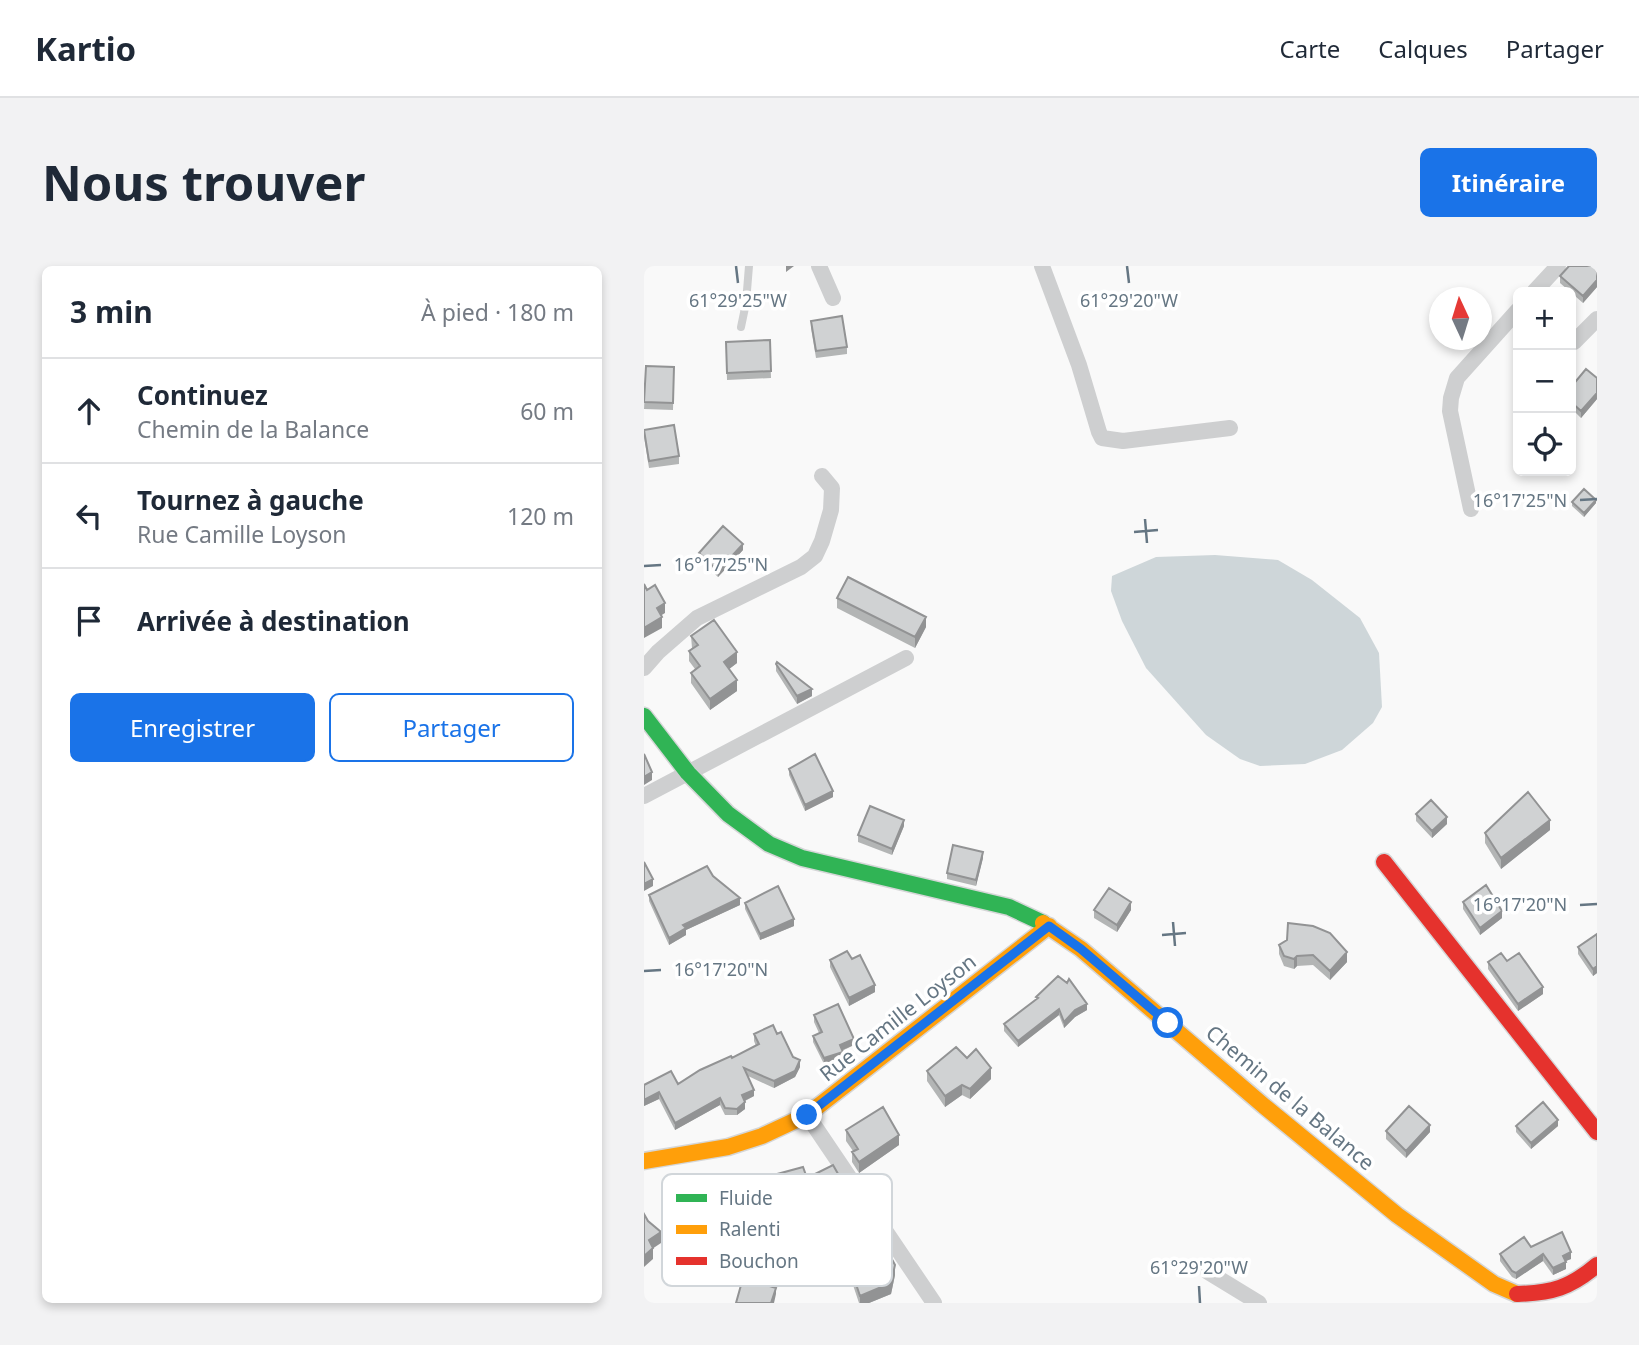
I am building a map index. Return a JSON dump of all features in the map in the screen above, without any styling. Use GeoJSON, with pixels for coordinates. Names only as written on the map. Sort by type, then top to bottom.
{"type":"FeatureCollection","features":[{"type":"Feature","properties":{"kind":"street"},"geometry":{"type":"LineString","coordinates":[[819,266],[834,298]]}},
{"type":"Feature","properties":{"kind":"street"},"geometry":{"type":"LineString","coordinates":[[1042,266],[1079,365],[1102,438],[1123,441],[1230,428]]}},
{"type":"Feature","properties":{"kind":"street"},"geometry":{"type":"LineString","coordinates":[[1539,287],[1558,266]]}},
{"type":"Feature","properties":{"kind":"street"},"geometry":{"type":"LineString","coordinates":[[1471,509],[1450,411],[1451,398],[1457,377],[1513,315]]}},
{"type":"Feature","properties":{"kind":"street"},"geometry":{"type":"LineString","coordinates":[[1576,340],[1597,319]]}},
{"type":"Feature","properties":{"kind":"street"},"geometry":{"type":"LineString","coordinates":[[644,668],[697,618],[801,567],[815,556],[828,526],[833,498],[832,488],[822,476]]}},
{"type":"Feature","properties":{"kind":"street"},"geometry":{"type":"LineString","coordinates":[[644,796],[906,658]]}},
{"type":"Feature","properties":{"kind":"street","name":"Chemin de la Balance"},"geometry":{"type":"LineString","coordinates":[[644,716],[688,773],[728,814],[769,844],[803,858],[1009,907],[1049,926],[1081,949],[1264,1106],[1397,1215],[1518,1300],[1577,1282],[1597,1265]]}},
{"type":"Feature","properties":{"kind":"street"},"geometry":{"type":"LineString","coordinates":[[1384,862],[1597,1132]]}},
{"type":"Feature","properties":{"kind":"street","name":"Rue Camille Loyson"},"geometry":{"type":"LineString","coordinates":[[644,1161],[728,1146],[762,1136],[807,1115],[1049,926]]}},
{"type":"Feature","properties":{"kind":"street"},"geometry":{"type":"LineString","coordinates":[[807,1115],[847,1174]]}},
{"type":"Feature","properties":{"kind":"street"},"geometry":{"type":"LineString","coordinates":[[892,1241],[934,1303]]}},
{"type":"Feature","properties":{"kind":"street"},"geometry":{"type":"LineString","coordinates":[[1208,1272],[1259,1303]]}},
{"type":"Feature","properties":{"kind":"lane"},"geometry":{"type":"LineString","coordinates":[[741,327],[749,266]]}},
{"type":"Feature","properties":{"kind":"shaded area"},"geometry":{"type":"Polygon","coordinates":[[[1215,555],[1278,560],[1312,580],[1360,618],[1379,653],[1382,707],[1373,723],[1342,750],[1305,764],[1260,766],[1240,759],[1206,735],[1146,668],[1122,621],[1111,591],[1112,576],[1156,557],[1215,555]]]}},
{"type":"Feature","properties":{"kind":"building"},"geometry":{"type":"Polygon","coordinates":[[[1569,266],[1593,266],[1597,269],[1597,280],[1583,296],[1576,287],[1560,276],[1569,266]]]}},
{"type":"Feature","properties":{"kind":"building"},"geometry":{"type":"Polygon","coordinates":[[[842,316],[847,347],[816,351],[811,321],[842,316]]]}},
{"type":"Feature","properties":{"kind":"building"},"geometry":{"type":"Polygon","coordinates":[[[770,340],[771,371],[727,373],[726,342],[770,340]]]}},
{"type":"Feature","properties":{"kind":"building"},"geometry":{"type":"Polygon","coordinates":[[[646,366],[674,367],[673,403],[644,402],[646,366]]]}},
{"type":"Feature","properties":{"kind":"building"},"geometry":{"type":"Polygon","coordinates":[[[1586,369],[1597,378],[1597,393],[1581,411],[1576,406],[1576,381],[1586,369]]]}},
{"type":"Feature","properties":{"kind":"building"},"geometry":{"type":"Polygon","coordinates":[[[674,425],[679,456],[649,461],[644,430],[674,425]]]}},
{"type":"Feature","properties":{"kind":"building"},"geometry":{"type":"Polygon","coordinates":[[[1584,489],[1596,500],[1584,513],[1572,502],[1584,489]]]}},
{"type":"Feature","properties":{"kind":"building"},"geometry":{"type":"Polygon","coordinates":[[[723,526],[743,544],[718,571],[699,553],[723,526]]]}},
{"type":"Feature","properties":{"kind":"building"},"geometry":{"type":"Polygon","coordinates":[[[848,577],[926,617],[915,637],[837,598],[848,577]]]}},
{"type":"Feature","properties":{"kind":"building"},"geometry":{"type":"Polygon","coordinates":[[[644,584],[647,590],[655,585],[665,603],[657,608],[662,617],[644,628],[644,584]]]}},
{"type":"Feature","properties":{"kind":"building"},"geometry":{"type":"Polygon","coordinates":[[[714,620],[737,652],[724,662],[737,680],[710,699],[691,673],[700,666],[689,651],[698,645],[691,636],[714,620]]]}},
{"type":"Feature","properties":{"kind":"building"},"geometry":{"type":"Polygon","coordinates":[[[777,662],[812,689],[797,696],[777,662]]]}},
{"type":"Feature","properties":{"kind":"building"},"geometry":{"type":"Polygon","coordinates":[[[644,754],[652,772],[644,777],[644,754]]]}},
{"type":"Feature","properties":{"kind":"building"},"geometry":{"type":"Polygon","coordinates":[[[815,754],[833,791],[805,805],[789,769],[815,754]]]}},
{"type":"Feature","properties":{"kind":"building"},"geometry":{"type":"Polygon","coordinates":[[[1528,792],[1550,820],[1501,858],[1485,833],[1528,792]]]}},
{"type":"Feature","properties":{"kind":"building"},"geometry":{"type":"Polygon","coordinates":[[[1431,800],[1447,817],[1432,831],[1416,814],[1431,800]]]}},
{"type":"Feature","properties":{"kind":"building"},"geometry":{"type":"Polygon","coordinates":[[[870,806],[904,820],[892,849],[858,835],[870,806]]]}},
{"type":"Feature","properties":{"kind":"building"},"geometry":{"type":"Polygon","coordinates":[[[953,845],[983,852],[976,880],[947,873],[953,845]]]}},
{"type":"Feature","properties":{"kind":"building"},"geometry":{"type":"Polygon","coordinates":[[[644,862],[653,879],[644,884],[644,862]]]}},
{"type":"Feature","properties":{"kind":"building"},"geometry":{"type":"Polygon","coordinates":[[[707,866],[713,876],[740,898],[683,925],[686,928],[669,938],[649,895],[707,866]]]}},
{"type":"Feature","properties":{"kind":"building"},"geometry":{"type":"Polygon","coordinates":[[[1486,885],[1502,911],[1480,928],[1463,902],[1486,885]]]}},
{"type":"Feature","properties":{"kind":"building"},"geometry":{"type":"Polygon","coordinates":[[[778,886],[794,919],[760,934],[745,903],[778,886]]]}},
{"type":"Feature","properties":{"kind":"building"},"geometry":{"type":"Polygon","coordinates":[[[1109,888],[1131,902],[1117,925],[1094,910],[1109,888]]]}},
{"type":"Feature","properties":{"kind":"building"},"geometry":{"type":"Polygon","coordinates":[[[1288,923],[1313,926],[1330,933],[1347,952],[1330,971],[1313,955],[1297,956],[1294,959],[1284,956],[1279,945],[1287,940],[1288,923]]]}},
{"type":"Feature","properties":{"kind":"building"},"geometry":{"type":"Polygon","coordinates":[[[1597,934],[1597,966],[1593,969],[1578,947],[1597,934]]]}},
{"type":"Feature","properties":{"kind":"building"},"geometry":{"type":"Polygon","coordinates":[[[847,951],[852,959],[860,955],[875,985],[849,998],[830,960],[847,951]]]}},
{"type":"Feature","properties":{"kind":"building"},"geometry":{"type":"Polygon","coordinates":[[[1501,953],[1507,961],[1519,953],[1543,987],[1518,1004],[1488,962],[1501,953]]]}},
{"type":"Feature","properties":{"kind":"building"},"geometry":{"type":"Polygon","coordinates":[[[1058,976],[1067,983],[1069,979],[1087,1004],[1075,1010],[1064,1022],[1059,1009],[1018,1041],[1004,1024],[1038,998],[1036,997],[1058,976]]]}},
{"type":"Feature","properties":{"kind":"building"},"geometry":{"type":"Polygon","coordinates":[[[838,1004],[854,1039],[840,1045],[843,1052],[824,1058],[813,1036],[822,1032],[814,1015],[838,1004]]]}},
{"type":"Feature","properties":{"kind":"building"},"geometry":{"type":"Polygon","coordinates":[[[773,1025],[777,1034],[781,1032],[793,1057],[800,1060],[795,1071],[774,1081],[744,1068],[754,1090],[742,1095],[745,1102],[737,1109],[725,1108],[720,1098],[675,1123],[659,1092],[644,1100],[644,1085],[671,1071],[678,1084],[700,1070],[759,1044],[754,1034],[773,1025]]]}},
{"type":"Feature","properties":{"kind":"building"},"geometry":{"type":"Polygon","coordinates":[[[956,1047],[967,1058],[976,1049],[991,1068],[970,1089],[962,1085],[945,1096],[927,1071],[956,1047]]]}},
{"type":"Feature","properties":{"kind":"building"},"geometry":{"type":"Polygon","coordinates":[[[1543,1102],[1558,1120],[1531,1143],[1516,1126],[1543,1102]]]}},
{"type":"Feature","properties":{"kind":"building"},"geometry":{"type":"Polygon","coordinates":[[[1409,1106],[1430,1125],[1406,1151],[1386,1131],[1409,1106]]]}},
{"type":"Feature","properties":{"kind":"building"},"geometry":{"type":"Polygon","coordinates":[[[883,1107],[899,1135],[859,1162],[852,1152],[858,1149],[846,1130],[883,1107]]]}},
{"type":"Feature","properties":{"kind":"building"},"geometry":{"type":"Polygon","coordinates":[[[833,1165],[838,1174],[815,1174],[833,1165]]]}},
{"type":"Feature","properties":{"kind":"building"},"geometry":{"type":"Polygon","coordinates":[[[803,1167],[806,1174],[777,1174],[803,1167]]]}},
{"type":"Feature","properties":{"kind":"building"},"geometry":{"type":"Polygon","coordinates":[[[644,1214],[661,1232],[649,1240],[653,1248],[644,1256],[644,1214]]]}},
{"type":"Feature","properties":{"kind":"building"},"geometry":{"type":"Polygon","coordinates":[[[1562,1232],[1571,1252],[1563,1256],[1566,1262],[1553,1268],[1543,1254],[1516,1273],[1500,1254],[1524,1237],[1531,1247],[1562,1232]]]}},
{"type":"Feature","properties":{"kind":"building"},"geometry":{"type":"Polygon","coordinates":[[[741,1286],[776,1288],[771,1303],[736,1303],[741,1286]]]}},
{"type":"Feature","properties":{"kind":"building"},"geometry":{"type":"Polygon","coordinates":[[[857,1286],[884,1286],[860,1296],[857,1286]]]}},
{"type":"Feature","properties":{"kind":"traffic: fast"},"geometry":{"type":"LineString","coordinates":[[644,716],[688,773],[728,814],[769,844],[802,858],[1009,907],[1043,923]]}},
{"type":"Feature","properties":{"kind":"traffic: slow"},"geometry":{"type":"LineString","coordinates":[[1043,923],[1081,949],[1264,1106],[1397,1215],[1494,1284],[1517,1294]]}},
{"type":"Feature","properties":{"kind":"traffic: slow"},"geometry":{"type":"LineString","coordinates":[[644,1161],[728,1147],[762,1136],[807,1115],[1049,926]]}},
{"type":"Feature","properties":{"kind":"traffic: jam"},"geometry":{"type":"LineString","coordinates":[[1384,862],[1597,1132]]}},
{"type":"Feature","properties":{"kind":"traffic: jam"},"geometry":{"type":"LineString","coordinates":[[1517,1294],[1560,1288],[1597,1265]]}},
{"type":"Feature","properties":{"kind":"route"},"geometry":{"type":"LineString","coordinates":[[807,1115],[1049,926],[1081,949],[1168,1023]]}}]}
